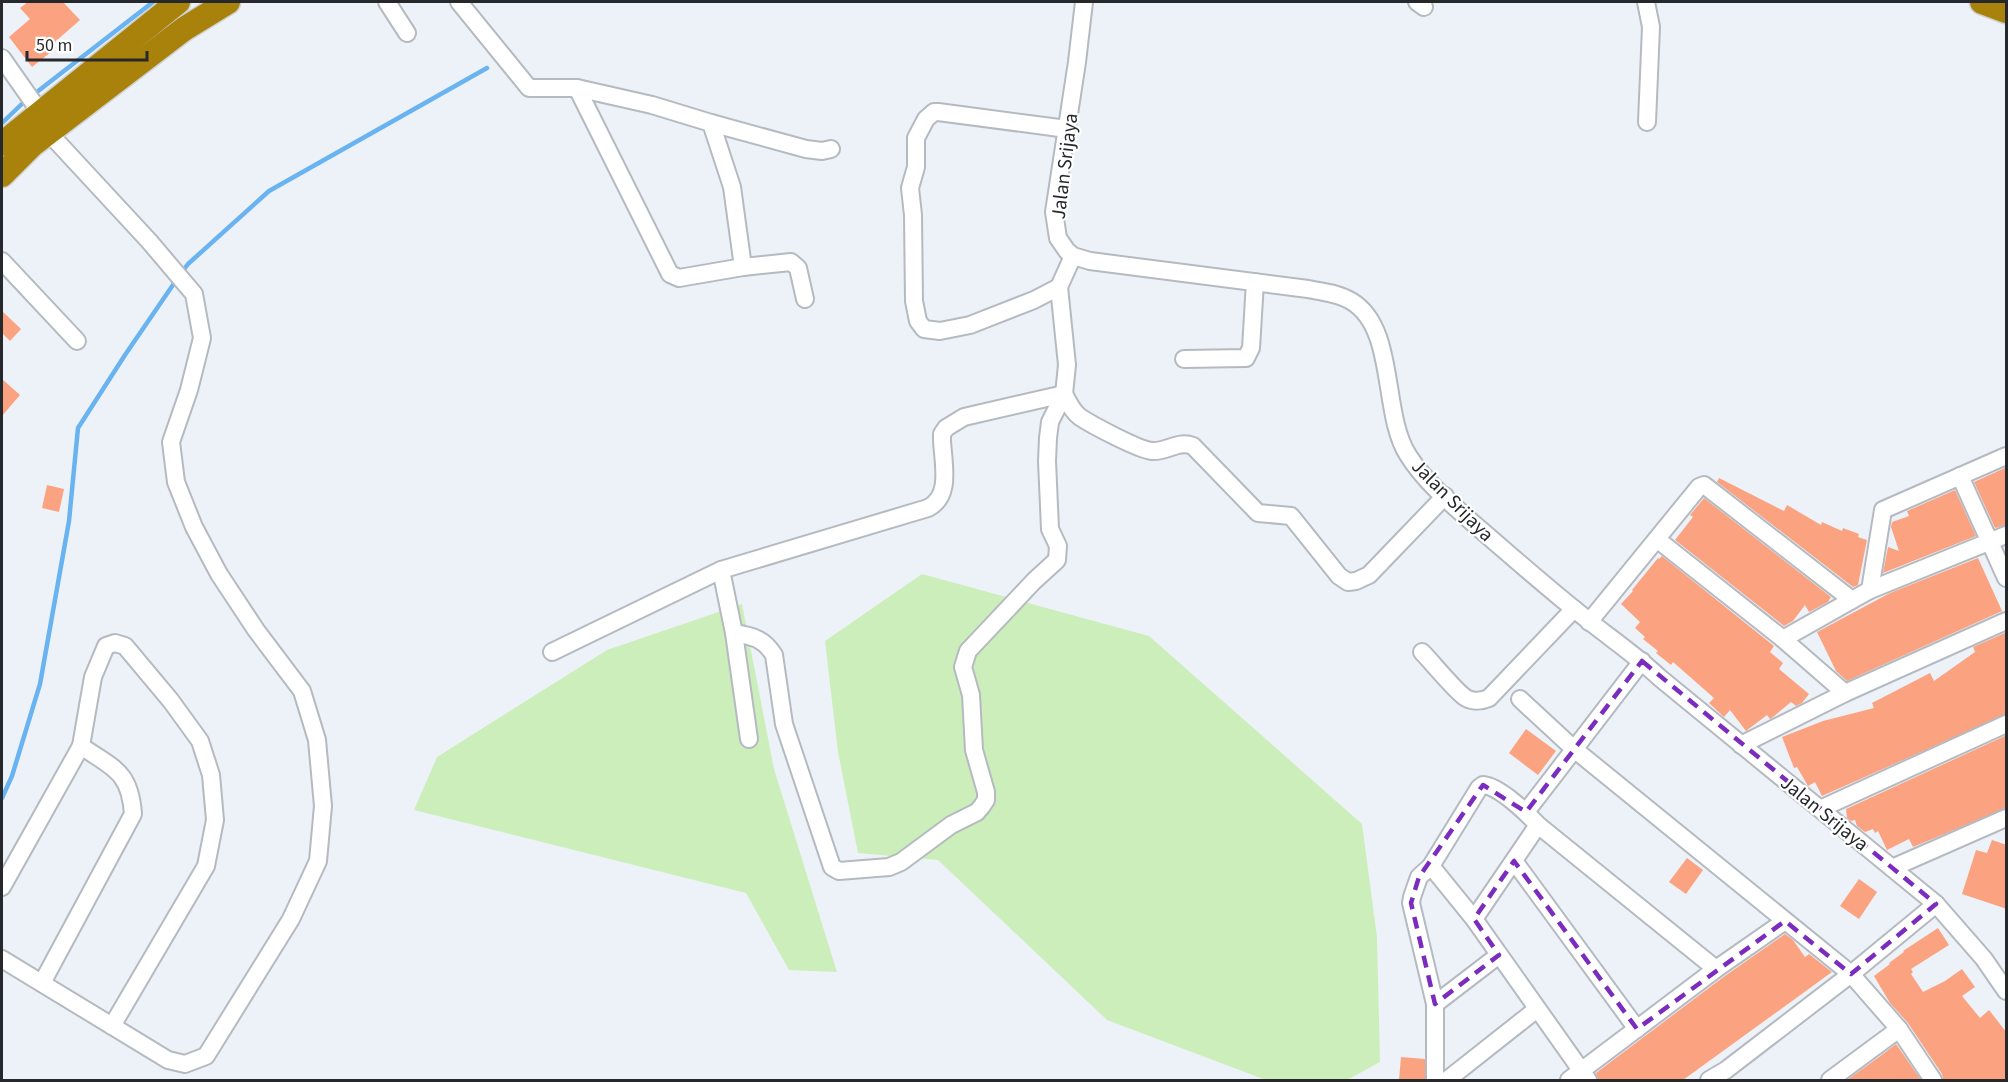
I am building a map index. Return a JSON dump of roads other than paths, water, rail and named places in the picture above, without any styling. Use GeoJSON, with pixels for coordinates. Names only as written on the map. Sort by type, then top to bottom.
{"type":"FeatureCollection","features":[{"type":"Feature","properties":{"kind":"highway"},"geometry":{"type":"LineString","coordinates":[[2,176],[32,145],[41,116],[175,2]]}},
{"type":"Feature","properties":{"kind":"highway"},"geometry":{"type":"LineString","coordinates":[[2,144],[41,116],[228,2]]}},
{"type":"Feature","properties":{"kind":"street"},"geometry":{"type":"LineString","coordinates":[[387,2],[407,33]]}},
{"type":"Feature","properties":{"kind":"street"},"geometry":{"type":"LineString","coordinates":[[459,2],[530,88],[577,88],[652,105],[806,149],[822,151],[831,149]]}},
{"type":"Feature","properties":{"kind":"street","name":"Jalan Srijaya"},"geometry":{"type":"LineString","coordinates":[[1084,2],[1054,212],[1058,238],[1067,251],[1073,256],[1090,261],[1338,295],[1363,310],[1377,331],[1397,430],[1407,454],[1422,474],[1465,516],[1589,622],[1642,661],[1936,904],[2004,983]]}},
{"type":"Feature","properties":{"kind":"street"},"geometry":{"type":"LineString","coordinates":[[1646,2],[1651,27],[1647,122]]}},
{"type":"Feature","properties":{"kind":"street"},"geometry":{"type":"LineString","coordinates":[[2,58],[41,116],[194,294],[202,338],[189,390],[171,442],[176,482],[194,527],[219,574],[256,630],[302,691],[317,740],[323,806],[318,861],[291,919],[206,1056],[185,1064],[168,1060],[2,959]]}},
{"type":"Feature","properties":{"kind":"street"},"geometry":{"type":"LineString","coordinates":[[577,88],[670,274],[679,278],[743,267],[794,262],[798,268],[806,299]]}},
{"type":"Feature","properties":{"kind":"street"},"geometry":{"type":"LineString","coordinates":[[1059,287],[1034,300],[970,325],[940,331],[924,329],[918,321],[914,301],[913,215],[910,188],[916,167],[916,138],[926,119],[934,112],[1067,129]]}},
{"type":"Feature","properties":{"kind":"street"},"geometry":{"type":"LineString","coordinates":[[711,123],[732,187],[743,267]]}},
{"type":"Feature","properties":{"kind":"street"},"geometry":{"type":"LineString","coordinates":[[734,633],[760,639],[774,655],[784,724],[832,867],[839,871],[889,867],[900,862],[951,825],[977,812],[986,800],[986,792],[974,750],[971,695],[963,667],[968,651],[1057,560],[1058,546],[1050,529],[1047,438],[1054,413],[1064,394],[1067,365],[1059,287],[1073,256]]}},
{"type":"Feature","properties":{"kind":"street"},"geometry":{"type":"LineString","coordinates":[[2,261],[77,341]]}},
{"type":"Feature","properties":{"kind":"street"},"geometry":{"type":"LineString","coordinates":[[1184,359],[1246,358],[1251,348],[1255,282]]}},
{"type":"Feature","properties":{"kind":"street"},"geometry":{"type":"LineString","coordinates":[[1064,394],[1071,408],[1081,417],[1142,449],[1162,450],[1179,444],[1193,446],[1258,513],[1291,516],[1339,576],[1348,582],[1368,575],[1445,496]]}},
{"type":"Feature","properties":{"kind":"street"},"geometry":{"type":"LineString","coordinates":[[552,652],[720,570],[936,504],[944,486],[942,434],[946,428],[964,417],[1064,394]]}},
{"type":"Feature","properties":{"kind":"street"},"geometry":{"type":"LineString","coordinates":[[1870,590],[1883,510],[2007,456]]}},
{"type":"Feature","properties":{"kind":"street"},"geometry":{"type":"LineString","coordinates":[[1960,476],[1999,538],[2007,578]]}},
{"type":"Feature","properties":{"kind":"street"},"geometry":{"type":"LineString","coordinates":[[1589,622],[1700,487],[1706,485],[1852,600]]}},
{"type":"Feature","properties":{"kind":"street"},"geometry":{"type":"LineString","coordinates":[[1783,639],[1870,590],[1999,538]]}},
{"type":"Feature","properties":{"kind":"street"},"geometry":{"type":"LineString","coordinates":[[1658,540],[1783,639],[1845,693]]}},
{"type":"Feature","properties":{"kind":"street"},"geometry":{"type":"LineString","coordinates":[[720,570],[734,633],[749,739]]}},
{"type":"Feature","properties":{"kind":"street"},"geometry":{"type":"LineString","coordinates":[[1422,652],[1466,698],[1485,700],[1490,698],[1574,609]]}},
{"type":"Feature","properties":{"kind":"street"},"geometry":{"type":"LineString","coordinates":[[1741,745],[1845,693],[2007,621]]}},
{"type":"Feature","properties":{"kind":"street"},"geometry":{"type":"LineString","coordinates":[[2,887],[81,746],[93,677],[106,646],[115,643],[125,646],[171,701],[200,741],[211,775],[215,820],[206,866],[112,1026]]}},
{"type":"Feature","properties":{"kind":"street"},"geometry":{"type":"LineString","coordinates":[[1526,812],[1642,661]]}},
{"type":"Feature","properties":{"kind":"street"},"geometry":{"type":"LineString","coordinates":[[1520,699],[1574,749],[1851,974],[1899,1029],[1933,1080]]}},
{"type":"Feature","properties":{"kind":"street"},"geometry":{"type":"LineString","coordinates":[[1820,808],[2007,724]]}},
{"type":"Feature","properties":{"kind":"street"},"geometry":{"type":"LineString","coordinates":[[42,983],[133,814],[132,795],[125,778],[81,746]]}},
{"type":"Feature","properties":{"kind":"street"},"geometry":{"type":"LineString","coordinates":[[1434,1080],[1435,1004],[1411,903],[1419,877],[1431,866],[1483,785],[1494,788],[1526,812],[1538,825],[1716,969]]}},
{"type":"Feature","properties":{"kind":"street"},"geometry":{"type":"LineString","coordinates":[[1892,868],[2007,818]]}},
{"type":"Feature","properties":{"kind":"street"},"geometry":{"type":"LineString","coordinates":[[1474,919],[1538,825]]}},
{"type":"Feature","properties":{"kind":"street"},"geometry":{"type":"LineString","coordinates":[[1514,861],[1637,1029]]}},
{"type":"Feature","properties":{"kind":"street"},"geometry":{"type":"LineString","coordinates":[[1431,866],[1474,919],[1537,1009],[1579,1078],[1637,1029],[1716,969],[1785,921]]}},
{"type":"Feature","properties":{"kind":"street"},"geometry":{"type":"LineString","coordinates":[[1709,1080],[1730,1075],[1936,904]]}},
{"type":"Feature","properties":{"kind":"street"},"geometry":{"type":"LineString","coordinates":[[1435,1004],[1499,955]]}},
{"type":"Feature","properties":{"kind":"street"},"geometry":{"type":"LineString","coordinates":[[1447,1080],[1537,1009]]}},
{"type":"Feature","properties":{"kind":"street"},"geometry":{"type":"LineString","coordinates":[[1830,1080],[1899,1029]]}},
{"type":"Feature","properties":{"kind":"waterway"},"geometry":{"type":"LineString","coordinates":[[33,95],[153,2]]}},
{"type":"Feature","properties":{"kind":"waterway"},"geometry":{"type":"LineString","coordinates":[[182,272],[269,191],[487,68]]}},
{"type":"Feature","properties":{"kind":"waterway"},"geometry":{"type":"LineString","coordinates":[[2,123],[26,100]]}},
{"type":"Feature","properties":{"kind":"waterway"},"geometry":{"type":"LineString","coordinates":[[2,798],[12,776],[40,684],[69,521],[78,428],[177,279]]}}]}
